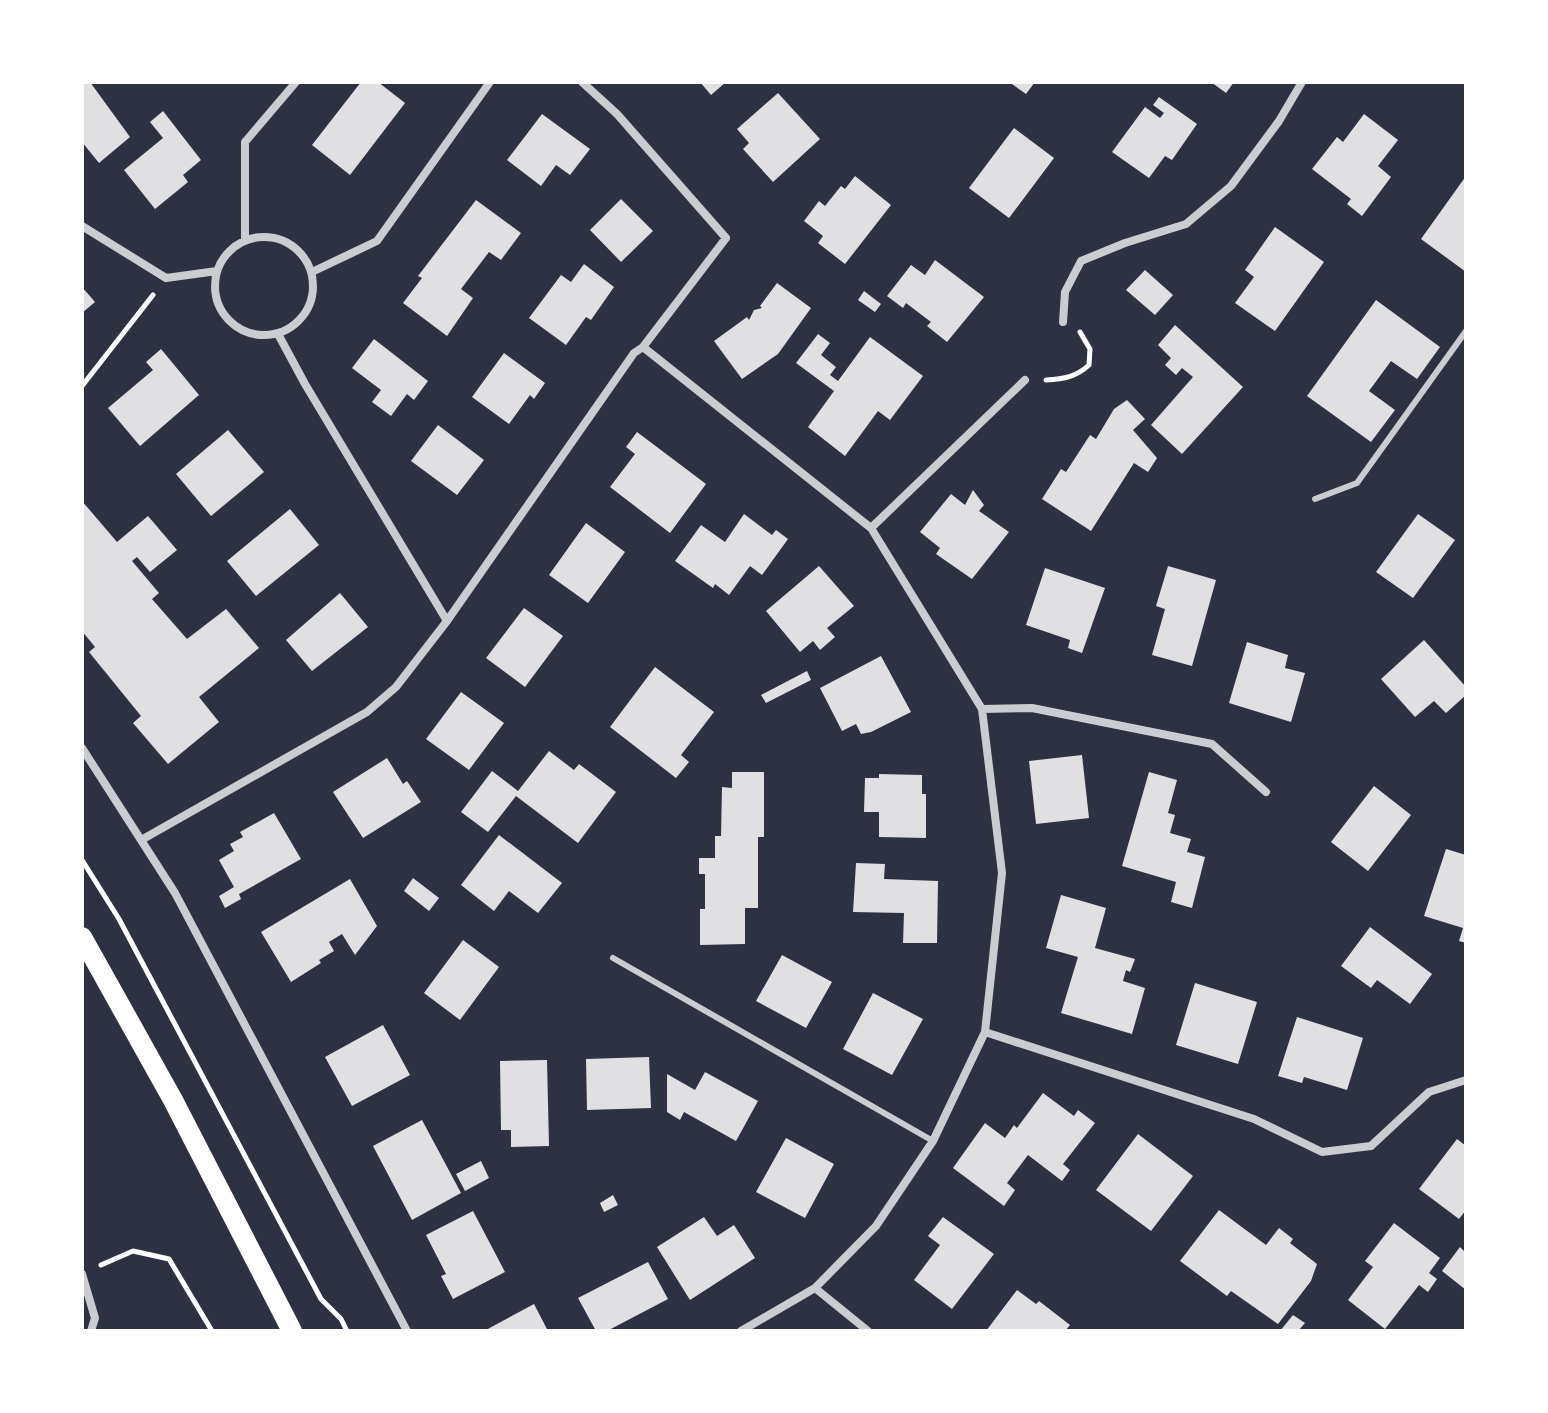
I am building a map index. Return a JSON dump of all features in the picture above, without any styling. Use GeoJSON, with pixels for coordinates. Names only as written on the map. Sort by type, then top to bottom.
{"type":"FeatureCollection","features":[{"type":"Feature","properties":{"kind":"main road"},"geometry":{"type":"LineString","coordinates":[[82,937],[173,1100],[292,1331]]}},
{"type":"Feature","properties":{"kind":"street"},"geometry":{"type":"LineString","coordinates":[[245,240],[245,142],[296,82]]}},
{"type":"Feature","properties":{"kind":"street"},"geometry":{"type":"LineString","coordinates":[[312,272],[377,241],[490,82]]}},
{"type":"Feature","properties":{"kind":"street"},"geometry":{"type":"LineString","coordinates":[[143,839],[367,712],[396,687],[447,621],[634,353],[643,347],[726,238],[617,114],[582,82]]}},
{"type":"Feature","properties":{"kind":"street"},"geometry":{"type":"LineString","coordinates":[[1063,322],[1065,292],[1081,261],[1186,224],[1231,186],[1279,121],[1302,82]]}},
{"type":"Feature","properties":{"kind":"street"},"geometry":{"type":"LineString","coordinates":[[82,226],[166,278],[217,271]]}},
{"type":"Feature","properties":{"kind":"street"},"geometry":{"type":"LineString","coordinates":[[270,237],[293,245],[305,257],[312,272],[314,292],[308,310],[295,325],[278,334],[261,335],[244,331],[229,321],[219,306],[215,289],[217,271],[233,247],[245,240],[270,237]]}},
{"type":"Feature","properties":{"kind":"street"},"geometry":{"type":"LineString","coordinates":[[278,334],[447,621]]}},
{"type":"Feature","properties":{"kind":"street"},"geometry":{"type":"LineString","coordinates":[[643,347],[871,528],[982,709],[1002,873],[985,1032],[933,1141],[876,1226],[815,1288],[741,1331]]}},
{"type":"Feature","properties":{"kind":"street"},"geometry":{"type":"LineString","coordinates":[[871,528],[1025,380]]}},
{"type":"Feature","properties":{"kind":"street"},"geometry":{"type":"LineString","coordinates":[[982,709],[1032,708],[1212,744],[1266,792]]}},
{"type":"Feature","properties":{"kind":"street"},"geometry":{"type":"LineString","coordinates":[[82,748],[175,893],[407,1331]]}},
{"type":"Feature","properties":{"kind":"street"},"geometry":{"type":"LineString","coordinates":[[985,1032],[1254,1119],[1322,1152],[1371,1146],[1429,1092],[1466,1080]]}},
{"type":"Feature","properties":{"kind":"street"},"geometry":{"type":"LineString","coordinates":[[82,1274],[95,1318],[91,1331]]}},
{"type":"Feature","properties":{"kind":"street"},"geometry":{"type":"LineString","coordinates":[[815,1288],[868,1331]]}},
{"type":"Feature","properties":{"kind":"lane"},"geometry":{"type":"LineString","coordinates":[[1315,499],[1357,483],[1466,331]]}},
{"type":"Feature","properties":{"kind":"lane"},"geometry":{"type":"LineString","coordinates":[[613,958],[933,1141]]}},
{"type":"Feature","properties":{"kind":"path"},"geometry":{"type":"LineString","coordinates":[[82,386],[166,278]]}},
{"type":"Feature","properties":{"kind":"path"},"geometry":{"type":"LineString","coordinates":[[1025,380],[1062,379],[1079,374],[1089,365],[1090,349],[1081,333],[1063,322]]}},
{"type":"Feature","properties":{"kind":"path"},"geometry":{"type":"LineString","coordinates":[[82,860],[119,919],[321,1299],[341,1319],[347,1331]]}},
{"type":"Feature","properties":{"kind":"path"},"geometry":{"type":"LineString","coordinates":[[82,1274],[133,1251],[169,1259],[212,1331]]}},
{"type":"Feature","properties":{"kind":"building"},"geometry":{"type":"Polygon","coordinates":[[[82,82],[90,82],[130,137],[99,163],[82,142],[82,82]]]}},
{"type":"Feature","properties":{"kind":"building"},"geometry":{"type":"Polygon","coordinates":[[[361,82],[378,82],[405,103],[350,175],[312,145],[361,82]]]}},
{"type":"Feature","properties":{"kind":"building"},"geometry":{"type":"Polygon","coordinates":[[[700,82],[726,82],[711,95],[700,82]]]}},
{"type":"Feature","properties":{"kind":"building"},"geometry":{"type":"Polygon","coordinates":[[[1009,82],[1035,82],[1026,94],[1009,82]]]}},
{"type":"Feature","properties":{"kind":"building"},"geometry":{"type":"Polygon","coordinates":[[[1211,82],[1234,82],[1226,93],[1211,82]]]}},
{"type":"Feature","properties":{"kind":"building"},"geometry":{"type":"Polygon","coordinates":[[[778,93],[820,139],[773,182],[743,149],[749,143],[737,129],[778,93]]]}},
{"type":"Feature","properties":{"kind":"building"},"geometry":{"type":"Polygon","coordinates":[[[1159,97],[1197,124],[1172,160],[1165,156],[1149,178],[1112,152],[1145,107],[1160,118],[1164,113],[1153,105],[1159,97]]]}},
{"type":"Feature","properties":{"kind":"building"},"geometry":{"type":"Polygon","coordinates":[[[163,111],[201,160],[183,175],[188,182],[155,209],[124,170],[163,138],[150,122],[163,111]]]}},
{"type":"Feature","properties":{"kind":"building"},"geometry":{"type":"Polygon","coordinates":[[[542,114],[590,149],[570,175],[556,165],[541,186],[507,160],[542,114]]]}},
{"type":"Feature","properties":{"kind":"building"},"geometry":{"type":"Polygon","coordinates":[[[1364,114],[1398,140],[1378,166],[1391,177],[1362,216],[1347,204],[1351,199],[1312,169],[1337,137],[1343,142],[1364,114]]]}},
{"type":"Feature","properties":{"kind":"building"},"geometry":{"type":"Polygon","coordinates":[[[1014,128],[1054,158],[1009,218],[969,188],[1014,128]]]}},
{"type":"Feature","properties":{"kind":"building"},"geometry":{"type":"Polygon","coordinates":[[[855,176],[891,205],[845,264],[818,243],[823,236],[804,221],[819,201],[825,206],[841,186],[845,189],[855,176]]]}},
{"type":"Feature","properties":{"kind":"building"},"geometry":{"type":"Polygon","coordinates":[[[1466,176],[1466,272],[1421,239],[1466,176]]]}},
{"type":"Feature","properties":{"kind":"building"},"geometry":{"type":"Polygon","coordinates":[[[621,199],[653,231],[621,262],[590,230],[621,199]]]}},
{"type":"Feature","properties":{"kind":"building"},"geometry":{"type":"Polygon","coordinates":[[[476,200],[521,233],[501,260],[489,252],[461,289],[473,298],[447,336],[403,303],[422,278],[418,276],[476,200]]]}},
{"type":"Feature","properties":{"kind":"building"},"geometry":{"type":"Polygon","coordinates":[[[1275,227],[1324,262],[1275,331],[1235,303],[1254,277],[1245,270],[1275,227]]]}},
{"type":"Feature","properties":{"kind":"building"},"geometry":{"type":"Polygon","coordinates":[[[935,260],[984,297],[947,342],[927,326],[931,322],[906,303],[903,308],[887,296],[911,265],[925,275],[935,260]]]}},
{"type":"Feature","properties":{"kind":"building"},"geometry":{"type":"Polygon","coordinates":[[[584,264],[614,287],[591,320],[586,317],[566,345],[529,318],[561,275],[571,282],[584,264]]]}},
{"type":"Feature","properties":{"kind":"building"},"geometry":{"type":"Polygon","coordinates":[[[1145,270],[1173,295],[1155,315],[1126,290],[1145,270]]]}},
{"type":"Feature","properties":{"kind":"building"},"geometry":{"type":"Polygon","coordinates":[[[777,283],[811,308],[778,354],[742,379],[714,341],[747,317],[749,320],[754,310],[762,308],[760,306],[777,283]]]}},
{"type":"Feature","properties":{"kind":"building"},"geometry":{"type":"Polygon","coordinates":[[[82,287],[95,302],[82,313],[82,287]]]}},
{"type":"Feature","properties":{"kind":"building"},"geometry":{"type":"Polygon","coordinates":[[[864,291],[881,304],[875,312],[858,300],[864,291]]]}},
{"type":"Feature","properties":{"kind":"building"},"geometry":{"type":"Polygon","coordinates":[[[1376,300],[1440,347],[1417,379],[1391,361],[1369,391],[1395,410],[1371,442],[1307,396],[1376,300]]]}},
{"type":"Feature","properties":{"kind":"building"},"geometry":{"type":"Polygon","coordinates":[[[1175,325],[1243,387],[1182,454],[1151,425],[1193,377],[1182,368],[1176,375],[1165,365],[1171,358],[1158,345],[1175,325]]]}},
{"type":"Feature","properties":{"kind":"building"},"geometry":{"type":"Polygon","coordinates":[[[818,334],[830,343],[821,355],[836,367],[830,375],[838,381],[870,337],[923,376],[890,420],[878,411],[845,456],[808,427],[834,391],[796,363],[818,334]]]}},
{"type":"Feature","properties":{"kind":"building"},"geometry":{"type":"Polygon","coordinates":[[[374,339],[428,381],[414,400],[407,394],[391,416],[372,402],[381,390],[352,368],[374,339]]]}},
{"type":"Feature","properties":{"kind":"building"},"geometry":{"type":"Polygon","coordinates":[[[161,349],[199,395],[140,446],[108,408],[153,370],[146,362],[161,349]]]}},
{"type":"Feature","properties":{"kind":"building"},"geometry":{"type":"Polygon","coordinates":[[[504,353],[545,383],[534,399],[530,395],[509,424],[472,397],[504,353]]]}},
{"type":"Feature","properties":{"kind":"building"},"geometry":{"type":"Polygon","coordinates":[[[1127,400],[1145,419],[1133,430],[1157,458],[1148,472],[1134,463],[1091,531],[1042,499],[1061,469],[1066,472],[1090,435],[1096,439],[1114,409],[1127,400]]]}},
{"type":"Feature","properties":{"kind":"building"},"geometry":{"type":"Polygon","coordinates":[[[438,425],[484,460],[457,495],[411,461],[438,425]]]}},
{"type":"Feature","properties":{"kind":"building"},"geometry":{"type":"Polygon","coordinates":[[[228,430],[264,472],[211,516],[176,474],[228,430]]]}},
{"type":"Feature","properties":{"kind":"building"},"geometry":{"type":"Polygon","coordinates":[[[637,432],[706,484],[670,533],[610,487],[635,454],[626,447],[637,432]]]}},
{"type":"Feature","properties":{"kind":"building"},"geometry":{"type":"Polygon","coordinates":[[[973,490],[984,505],[979,511],[1009,532],[972,579],[936,554],[940,548],[920,532],[951,494],[965,505],[973,490]]]}},
{"type":"Feature","properties":{"kind":"building"},"geometry":{"type":"Polygon","coordinates":[[[82,501],[117,542],[148,516],[177,550],[150,572],[137,557],[132,561],[159,593],[152,599],[187,639],[226,609],[259,648],[199,697],[219,722],[168,764],[133,723],[141,716],[89,652],[95,647],[82,631],[82,501]]]}},
{"type":"Feature","properties":{"kind":"building"},"geometry":{"type":"Polygon","coordinates":[[[290,509],[319,545],[256,596],[227,561],[290,509]]]}},
{"type":"Feature","properties":{"kind":"building"},"geometry":{"type":"Polygon","coordinates":[[[744,514],[772,535],[776,530],[788,539],[762,575],[750,566],[729,595],[715,584],[713,588],[675,561],[701,525],[725,542],[744,514]]]}},
{"type":"Feature","properties":{"kind":"building"},"geometry":{"type":"Polygon","coordinates":[[[1418,514],[1455,540],[1413,598],[1376,572],[1418,514]]]}},
{"type":"Feature","properties":{"kind":"building"},"geometry":{"type":"Polygon","coordinates":[[[586,523],[625,552],[588,603],[549,575],[586,523]]]}},
{"type":"Feature","properties":{"kind":"building"},"geometry":{"type":"Polygon","coordinates":[[[819,566],[854,606],[827,628],[835,637],[820,650],[813,641],[800,652],[766,611],[819,566]]]}},
{"type":"Feature","properties":{"kind":"building"},"geometry":{"type":"Polygon","coordinates":[[[1168,566],[1216,580],[1192,666],[1152,655],[1165,609],[1156,606],[1168,566]]]}},
{"type":"Feature","properties":{"kind":"building"},"geometry":{"type":"Polygon","coordinates":[[[1045,568],[1105,588],[1082,653],[1068,648],[1070,640],[1026,625],[1045,568]]]}},
{"type":"Feature","properties":{"kind":"building"},"geometry":{"type":"Polygon","coordinates":[[[340,593],[368,627],[312,671],[286,640],[340,593]]]}},
{"type":"Feature","properties":{"kind":"building"},"geometry":{"type":"Polygon","coordinates":[[[524,608],[563,636],[525,687],[486,658],[524,608]]]}},
{"type":"Feature","properties":{"kind":"building"},"geometry":{"type":"Polygon","coordinates":[[[1424,640],[1466,687],[1466,695],[1446,713],[1434,701],[1415,717],[1381,679],[1424,640]]]}},
{"type":"Feature","properties":{"kind":"building"},"geometry":{"type":"Polygon","coordinates":[[[1247,642],[1288,655],[1285,668],[1305,673],[1291,722],[1229,703],[1247,642]]]}},
{"type":"Feature","properties":{"kind":"building"},"geometry":{"type":"Polygon","coordinates":[[[881,656],[911,712],[871,732],[861,734],[856,724],[842,731],[820,688],[881,656]]]}},
{"type":"Feature","properties":{"kind":"building"},"geometry":{"type":"Polygon","coordinates":[[[655,667],[714,712],[681,755],[689,762],[676,778],[610,727],[655,667]]]}},
{"type":"Feature","properties":{"kind":"building"},"geometry":{"type":"Polygon","coordinates":[[[807,671],[811,680],[766,703],[761,695],[807,671]]]}},
{"type":"Feature","properties":{"kind":"building"},"geometry":{"type":"Polygon","coordinates":[[[461,692],[504,723],[469,770],[426,739],[461,692]]]}},
{"type":"Feature","properties":{"kind":"building"},"geometry":{"type":"Polygon","coordinates":[[[549,751],[574,770],[579,764],[616,792],[578,843],[516,796],[488,832],[461,812],[492,771],[518,791],[549,751]]]}},
{"type":"Feature","properties":{"kind":"building"},"geometry":{"type":"Polygon","coordinates":[[[1082,755],[1089,818],[1036,824],[1029,761],[1082,755]]]}},
{"type":"Feature","properties":{"kind":"building"},"geometry":{"type":"Polygon","coordinates":[[[387,758],[403,784],[407,781],[421,802],[363,838],[333,792],[387,758]]]}},
{"type":"Feature","properties":{"kind":"building"},"geometry":{"type":"Polygon","coordinates":[[[732,772],[764,772],[764,837],[758,837],[758,908],[745,908],[745,944],[700,945],[700,909],[705,909],[705,874],[699,874],[699,858],[715,858],[715,836],[721,836],[722,787],[732,788],[732,772]]]}},
{"type":"Feature","properties":{"kind":"building"},"geometry":{"type":"Polygon","coordinates":[[[1149,772],[1177,780],[1168,813],[1175,815],[1170,833],[1191,839],[1187,852],[1205,857],[1192,908],[1171,902],[1176,882],[1122,866],[1149,772]]]}},
{"type":"Feature","properties":{"kind":"building"},"geometry":{"type":"Polygon","coordinates":[[[879,774],[922,775],[922,794],[926,794],[926,838],[879,837],[879,812],[864,812],[865,778],[879,778],[879,774]]]}},
{"type":"Feature","properties":{"kind":"building"},"geometry":{"type":"Polygon","coordinates":[[[1374,786],[1411,815],[1368,871],[1331,842],[1374,786]]]}},
{"type":"Feature","properties":{"kind":"building"},"geometry":{"type":"Polygon","coordinates":[[[274,813],[301,859],[239,894],[241,899],[225,908],[219,896],[234,887],[219,860],[234,851],[230,844],[243,837],[240,832],[274,813]]]}},
{"type":"Feature","properties":{"kind":"building"},"geometry":{"type":"Polygon","coordinates":[[[499,835],[562,883],[538,913],[509,891],[494,911],[461,885],[499,835]]]}},
{"type":"Feature","properties":{"kind":"building"},"geometry":{"type":"Polygon","coordinates":[[[1446,849],[1466,855],[1466,943],[1459,941],[1463,928],[1424,916],[1446,849]]]}},
{"type":"Feature","properties":{"kind":"building"},"geometry":{"type":"Polygon","coordinates":[[[856,863],[885,864],[884,879],[938,881],[937,943],[903,943],[904,913],[853,912],[856,863]]]}},
{"type":"Feature","properties":{"kind":"building"},"geometry":{"type":"Polygon","coordinates":[[[413,878],[439,898],[429,911],[404,891],[413,878]]]}},
{"type":"Feature","properties":{"kind":"building"},"geometry":{"type":"Polygon","coordinates":[[[350,879],[377,926],[355,955],[342,934],[329,942],[334,951],[291,982],[261,932],[350,879]]]}},
{"type":"Feature","properties":{"kind":"building"},"geometry":{"type":"Polygon","coordinates":[[[1061,895],[1106,908],[1095,948],[1135,959],[1130,972],[1126,970],[1123,981],[1145,988],[1132,1034],[1061,1013],[1078,957],[1046,948],[1061,895]]]}},
{"type":"Feature","properties":{"kind":"building"},"geometry":{"type":"Polygon","coordinates":[[[1370,927],[1432,974],[1410,1004],[1377,980],[1371,988],[1341,966],[1370,927]]]}},
{"type":"Feature","properties":{"kind":"building"},"geometry":{"type":"Polygon","coordinates":[[[463,940],[499,967],[460,1020],[424,993],[463,940]]]}},
{"type":"Feature","properties":{"kind":"building"},"geometry":{"type":"Polygon","coordinates":[[[782,955],[832,982],[806,1028],[756,1001],[782,955]]]}},
{"type":"Feature","properties":{"kind":"building"},"geometry":{"type":"Polygon","coordinates":[[[1195,983],[1257,1002],[1238,1064],[1176,1045],[1195,983]]]}},
{"type":"Feature","properties":{"kind":"building"},"geometry":{"type":"Polygon","coordinates":[[[873,993],[923,1019],[892,1075],[843,1049],[873,993]]]}},
{"type":"Feature","properties":{"kind":"building"},"geometry":{"type":"Polygon","coordinates":[[[1297,1017],[1363,1038],[1347,1090],[1304,1077],[1302,1083],[1278,1076],[1297,1017]]]}},
{"type":"Feature","properties":{"kind":"building"},"geometry":{"type":"Polygon","coordinates":[[[383,1025],[410,1075],[352,1106],[325,1057],[383,1025]]]}},
{"type":"Feature","properties":{"kind":"building"},"geometry":{"type":"Polygon","coordinates":[[[649,1057],[651,1108],[587,1110],[586,1059],[649,1057]]]}},
{"type":"Feature","properties":{"kind":"building"},"geometry":{"type":"Polygon","coordinates":[[[547,1060],[549,1146],[511,1147],[511,1130],[501,1130],[500,1061],[547,1060]]]}},
{"type":"Feature","properties":{"kind":"building"},"geometry":{"type":"Polygon","coordinates":[[[705,1072],[758,1101],[736,1141],[684,1112],[680,1120],[667,1112],[667,1074],[695,1090],[705,1072]]]}},
{"type":"Feature","properties":{"kind":"building"},"geometry":{"type":"Polygon","coordinates":[[[1043,1093],[1074,1116],[1078,1110],[1095,1123],[1063,1164],[1070,1170],[1062,1181],[1028,1155],[1007,1183],[1015,1190],[1004,1206],[953,1168],[985,1123],[1005,1138],[1014,1125],[1017,1128],[1043,1093]]]}},
{"type":"Feature","properties":{"kind":"building"},"geometry":{"type":"Polygon","coordinates":[[[422,1120],[461,1193],[412,1220],[373,1146],[422,1120]]]}},
{"type":"Feature","properties":{"kind":"building"},"geometry":{"type":"Polygon","coordinates":[[[1138,1134],[1193,1176],[1151,1231],[1096,1190],[1138,1134]]]}},
{"type":"Feature","properties":{"kind":"building"},"geometry":{"type":"Polygon","coordinates":[[[786,1138],[834,1164],[805,1218],[756,1192],[786,1138]]]}},
{"type":"Feature","properties":{"kind":"building"},"geometry":{"type":"Polygon","coordinates":[[[1457,1139],[1466,1146],[1466,1210],[1459,1219],[1419,1189],[1457,1139]]]}},
{"type":"Feature","properties":{"kind":"building"},"geometry":{"type":"Polygon","coordinates":[[[481,1161],[489,1178],[465,1191],[456,1174],[481,1161]]]}},
{"type":"Feature","properties":{"kind":"building"},"geometry":{"type":"Polygon","coordinates":[[[613,1195],[618,1205],[604,1212],[600,1203],[613,1195]]]}},
{"type":"Feature","properties":{"kind":"building"},"geometry":{"type":"Polygon","coordinates":[[[1219,1210],[1266,1245],[1279,1228],[1293,1239],[1290,1243],[1317,1264],[1311,1281],[1278,1324],[1231,1291],[1227,1296],[1180,1261],[1219,1210]]]}},
{"type":"Feature","properties":{"kind":"building"},"geometry":{"type":"Polygon","coordinates":[[[473,1211],[505,1272],[453,1299],[441,1276],[446,1274],[426,1235],[473,1211]]]}},
{"type":"Feature","properties":{"kind":"building"},"geometry":{"type":"Polygon","coordinates":[[[704,1217],[717,1236],[734,1225],[755,1258],[690,1300],[657,1247],[704,1217]]]}},
{"type":"Feature","properties":{"kind":"building"},"geometry":{"type":"Polygon","coordinates":[[[943,1217],[994,1254],[952,1309],[914,1280],[940,1245],[928,1236],[943,1217]]]}},
{"type":"Feature","properties":{"kind":"building"},"geometry":{"type":"Polygon","coordinates":[[[1394,1223],[1440,1258],[1429,1273],[1437,1279],[1428,1292],[1419,1285],[1385,1329],[1348,1300],[1373,1267],[1365,1261],[1394,1223]]]}},
{"type":"Feature","properties":{"kind":"building"},"geometry":{"type":"Polygon","coordinates":[[[1460,1247],[1466,1253],[1466,1290],[1442,1271],[1460,1247]]]}},
{"type":"Feature","properties":{"kind":"building"},"geometry":{"type":"Polygon","coordinates":[[[648,1262],[668,1299],[607,1331],[596,1331],[578,1298],[648,1262]]]}},
{"type":"Feature","properties":{"kind":"building"},"geometry":{"type":"Polygon","coordinates":[[[1017,1290],[1036,1304],[1039,1301],[1070,1325],[1065,1331],[986,1331],[1017,1290]]]}},
{"type":"Feature","properties":{"kind":"building"},"geometry":{"type":"Polygon","coordinates":[[[534,1304],[548,1331],[484,1331],[534,1304]]]}},
{"type":"Feature","properties":{"kind":"building"},"geometry":{"type":"Polygon","coordinates":[[[1293,1315],[1305,1323],[1298,1331],[1280,1331],[1293,1315]]]}}]}
